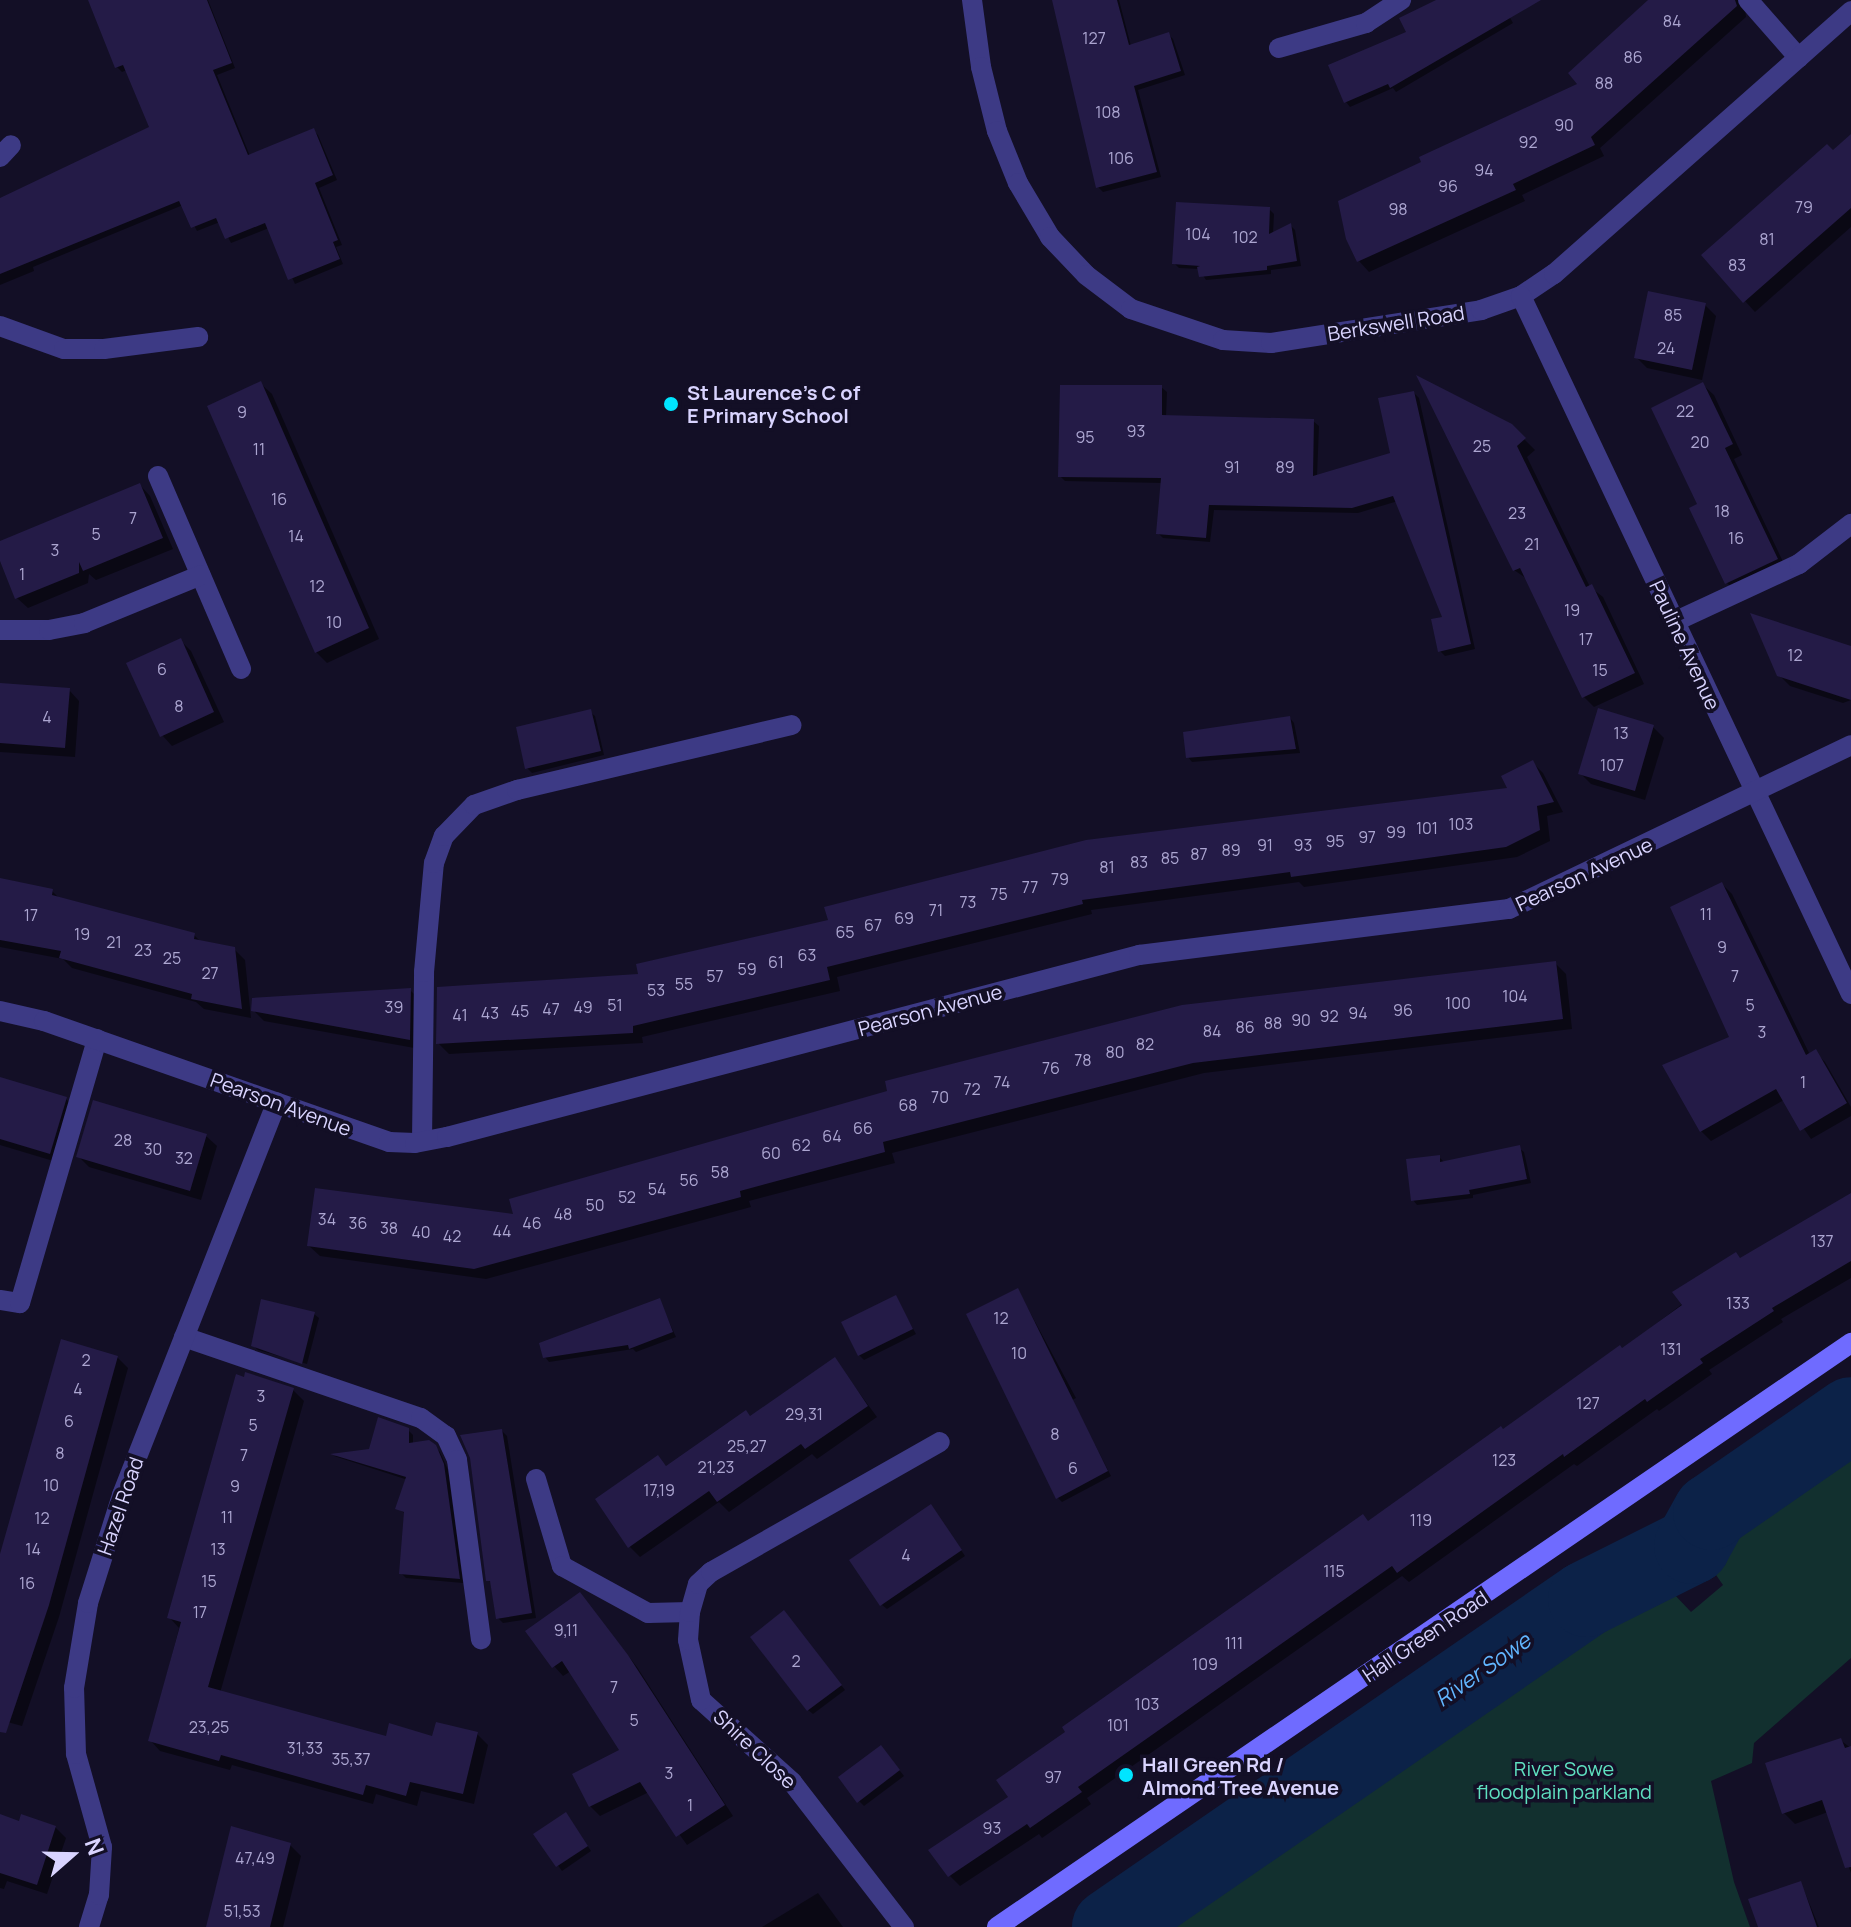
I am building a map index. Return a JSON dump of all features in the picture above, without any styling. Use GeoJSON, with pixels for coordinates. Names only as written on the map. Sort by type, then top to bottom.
{"type":"FeatureCollection","features":[{"type":"Feature","properties":{"kind":"main road","name":"Hall Green Road"},"geometry":{"type":"LineString","coordinates":[[997,1927],[1851,1343]]}},
{"type":"Feature","properties":{"kind":"street","name":"Berkswell Road"},"geometry":{"type":"LineString","coordinates":[[972,0],[981,67],[997,131],[1018,183],[1050,237],[1086,275],[1131,309],[1223,340],[1271,343],[1481,310],[1521,296],[1554,274],[1851,11]]}},
{"type":"Feature","properties":{"kind":"street"},"geometry":{"type":"LineString","coordinates":[[1279,48],[1366,23],[1401,0]]}},
{"type":"Feature","properties":{"kind":"street"},"geometry":{"type":"LineString","coordinates":[[1748,0],[1799,58]]}},
{"type":"Feature","properties":{"kind":"street","name":"Pauline Avenue"},"geometry":{"type":"LineString","coordinates":[[1521,296],[1851,994]]}},
{"type":"Feature","properties":{"kind":"street"},"geometry":{"type":"LineString","coordinates":[[0,326],[64,349],[104,349],[198,337]]}},
{"type":"Feature","properties":{"kind":"street"},"geometry":{"type":"LineString","coordinates":[[158,476],[241,669]]}},
{"type":"Feature","properties":{"kind":"street"},"geometry":{"type":"LineString","coordinates":[[1674,622],[1799,564],[1851,524]]}},
{"type":"Feature","properties":{"kind":"street"},"geometry":{"type":"LineString","coordinates":[[0,630],[49,630],[84,623],[201,575]]}},
{"type":"Feature","properties":{"kind":"street"},"geometry":{"type":"LineString","coordinates":[[422,1141],[424,972],[434,863],[444,836],[474,805],[517,790],[791,725]]}},
{"type":"Feature","properties":{"kind":"street","name":"Pearson Avenue"},"geometry":{"type":"LineString","coordinates":[[0,1011],[44,1021],[389,1142],[422,1141],[1139,955],[1509,909],[1851,745]]}},
{"type":"Feature","properties":{"kind":"street"},"geometry":{"type":"LineString","coordinates":[[0,1300],[20,1303],[97,1039]]}},
{"type":"Feature","properties":{"kind":"street","name":"Hazel Road"},"geometry":{"type":"LineString","coordinates":[[89,1927],[99,1895],[102,1847],[76,1754],[74,1688],[88,1603],[122,1495],[277,1102]]}},
{"type":"Feature","properties":{"kind":"street"},"geometry":{"type":"LineString","coordinates":[[184,1337],[421,1418],[446,1436],[457,1460],[481,1639]]}},
{"type":"Feature","properties":{"kind":"street","name":"Shire Close"},"geometry":{"type":"LineString","coordinates":[[904,1927],[792,1782],[701,1700],[688,1640],[690,1612],[698,1584],[711,1572],[940,1442]]}},
{"type":"Feature","properties":{"kind":"street"},"geometry":{"type":"LineString","coordinates":[[536,1479],[562,1566],[648,1613],[690,1612]]}},
{"type":"Feature","properties":{"kind":"green space","name":"River Sowe floodplain parkland"},"geometry":{"type":"Polygon","coordinates":[[[1851,1407],[1851,1658],[1754,1743],[1752,1763],[1711,1781],[1734,1882],[1750,1927],[1100,1927],[1248,1819],[1635,1553],[1691,1612],[1723,1585],[1686,1532],[1705,1504],[1851,1407]]]}},
{"type":"Feature","properties":{"kind":"building"},"geometry":{"type":"Polygon","coordinates":[[[88,0],[207,0],[232,63],[213,70],[248,155],[314,128],[333,175],[315,183],[338,240],[333,242],[340,259],[288,280],[265,223],[225,239],[216,218],[191,228],[179,201],[0,274],[0,198],[149,127],[123,65],[115,68],[88,0]]]}},
{"type":"Feature","properties":{"kind":"building"},"geometry":{"type":"Polygon","coordinates":[[[1052,0],[1117,0],[1129,45],[1169,32],[1181,71],[1134,86],[1157,172],[1096,188],[1052,0]]]}},
{"type":"Feature","properties":{"kind":"building"},"geometry":{"type":"Polygon","coordinates":[[[1436,0],[1541,0],[1390,88],[1388,84],[1344,103],[1328,65],[1406,32],[1399,18],[1436,0]]]}},
{"type":"Feature","properties":{"kind":"building"},"geometry":{"type":"Polygon","coordinates":[[[1648,0],[1735,0],[1737,6],[1591,137],[1595,145],[1513,184],[1516,190],[1357,262],[1346,239],[1338,201],[1421,162],[1419,157],[1577,84],[1568,73],[1648,0]]]}},
{"type":"Feature","properties":{"kind":"building"},"geometry":{"type":"Polygon","coordinates":[[[1851,134],[1851,208],[1743,303],[1701,255],[1827,144],[1833,150],[1851,134]]]}},
{"type":"Feature","properties":{"kind":"building"},"geometry":{"type":"Polygon","coordinates":[[[1176,202],[1270,207],[1269,234],[1291,223],[1297,261],[1267,266],[1267,270],[1199,277],[1197,267],[1200,266],[1172,264],[1176,202]]]}},
{"type":"Feature","properties":{"kind":"building"},"geometry":{"type":"Polygon","coordinates":[[[1648,291],[1706,303],[1692,370],[1634,358],[1648,291]]]}},
{"type":"Feature","properties":{"kind":"building"},"geometry":{"type":"Polygon","coordinates":[[[1416,375],[1512,424],[1526,438],[1517,446],[1586,587],[1592,584],[1635,673],[1582,698],[1520,568],[1513,571],[1416,375]]]}},
{"type":"Feature","properties":{"kind":"building"},"geometry":{"type":"Polygon","coordinates":[[[261,381],[369,628],[315,653],[207,406],[261,381]]]}},
{"type":"Feature","properties":{"kind":"building"},"geometry":{"type":"Polygon","coordinates":[[[1703,382],[1733,444],[1725,448],[1778,559],[1725,584],[1689,508],[1697,504],[1651,408],[1703,382]]]}},
{"type":"Feature","properties":{"kind":"building"},"geometry":{"type":"Polygon","coordinates":[[[1060,385],[1162,385],[1162,415],[1314,419],[1313,476],[1390,453],[1378,398],[1414,391],[1471,644],[1438,652],[1431,619],[1442,617],[1393,496],[1352,508],[1209,505],[1206,538],[1156,534],[1161,478],[1058,477],[1060,385]]]}},
{"type":"Feature","properties":{"kind":"building"},"geometry":{"type":"Polygon","coordinates":[[[140,483],[163,538],[83,571],[79,562],[79,573],[15,599],[0,561],[0,541],[140,483]]]}},
{"type":"Feature","properties":{"kind":"building"},"geometry":{"type":"Polygon","coordinates":[[[1750,613],[1851,646],[1851,700],[1777,676],[1750,613]]]}},
{"type":"Feature","properties":{"kind":"building"},"geometry":{"type":"Polygon","coordinates":[[[181,638],[214,712],[160,737],[126,663],[181,638]]]}},
{"type":"Feature","properties":{"kind":"building"},"geometry":{"type":"Polygon","coordinates":[[[0,683],[70,688],[65,748],[0,743],[0,683]]]}},
{"type":"Feature","properties":{"kind":"building"},"geometry":{"type":"Polygon","coordinates":[[[1598,708],[1654,725],[1635,791],[1578,774],[1598,708]]]}},
{"type":"Feature","properties":{"kind":"building"},"geometry":{"type":"Polygon","coordinates":[[[591,709],[601,751],[525,769],[516,727],[591,709]]]}},
{"type":"Feature","properties":{"kind":"building"},"geometry":{"type":"Polygon","coordinates":[[[1290,716],[1296,749],[1186,758],[1183,732],[1290,716]]]}},
{"type":"Feature","properties":{"kind":"building"},"geometry":{"type":"Polygon","coordinates":[[[1533,760],[1554,802],[1537,806],[1540,830],[1506,847],[1291,877],[1290,872],[1082,900],[1083,904],[827,967],[830,980],[633,1026],[633,1033],[436,1044],[437,987],[638,974],[636,964],[828,920],[824,907],[1086,840],[1507,788],[1501,776],[1533,760]]]}},
{"type":"Feature","properties":{"kind":"building"},"geometry":{"type":"Polygon","coordinates":[[[0,878],[53,889],[52,895],[195,933],[194,939],[235,947],[242,1009],[191,999],[192,994],[59,958],[61,951],[0,940],[0,878]]]}},
{"type":"Feature","properties":{"kind":"building"},"geometry":{"type":"Polygon","coordinates":[[[1722,882],[1806,1055],[1816,1049],[1847,1103],[1800,1131],[1776,1089],[1700,1132],[1662,1065],[1729,1037],[1670,907],[1722,882]]]}},
{"type":"Feature","properties":{"kind":"building"},"geometry":{"type":"Polygon","coordinates":[[[1556,961],[1563,1019],[1193,1063],[883,1142],[885,1152],[740,1191],[741,1197],[474,1269],[307,1246],[315,1188],[513,1214],[509,1199],[887,1091],[885,1081],[1182,1005],[1556,961]]]}},
{"type":"Feature","properties":{"kind":"building"},"geometry":{"type":"Polygon","coordinates":[[[411,988],[410,1040],[251,1011],[252,998],[411,988]]]}},
{"type":"Feature","properties":{"kind":"building"},"geometry":{"type":"Polygon","coordinates":[[[0,1077],[67,1097],[50,1154],[0,1139],[0,1077]]]}},
{"type":"Feature","properties":{"kind":"building"},"geometry":{"type":"Polygon","coordinates":[[[93,1100],[207,1134],[190,1191],[76,1157],[93,1100]]]}},
{"type":"Feature","properties":{"kind":"building"},"geometry":{"type":"Polygon","coordinates":[[[1520,1145],[1527,1179],[1469,1190],[1470,1194],[1411,1201],[1406,1159],[1440,1155],[1440,1162],[1520,1145]]]}},
{"type":"Feature","properties":{"kind":"building"},"geometry":{"type":"Polygon","coordinates":[[[1851,1193],[1851,1261],[1772,1308],[1774,1311],[1700,1359],[1703,1363],[1647,1402],[1645,1399],[1564,1457],[1563,1454],[1397,1573],[1392,1566],[1078,1787],[1082,1792],[1030,1828],[1027,1824],[948,1877],[928,1850],[1008,1797],[996,1780],[1065,1732],[1062,1727],[1363,1514],[1368,1521],[1501,1426],[1503,1429],[1620,1345],[1622,1348],[1682,1305],[1672,1292],[1736,1252],[1740,1258],[1851,1193]]]}},
{"type":"Feature","properties":{"kind":"building"},"geometry":{"type":"Polygon","coordinates":[[[1018,1288],[1108,1471],[1056,1499],[966,1314],[1018,1288]]]}},
{"type":"Feature","properties":{"kind":"building"},"geometry":{"type":"Polygon","coordinates":[[[896,1295],[913,1329],[858,1356],[841,1322],[896,1295]]]}},
{"type":"Feature","properties":{"kind":"building"},"geometry":{"type":"Polygon","coordinates":[[[660,1298],[673,1332],[629,1349],[628,1345],[543,1358],[539,1343],[660,1298]]]}},
{"type":"Feature","properties":{"kind":"building"},"geometry":{"type":"Polygon","coordinates":[[[261,1299],[315,1312],[302,1364],[251,1346],[261,1299]]]}},
{"type":"Feature","properties":{"kind":"building"},"geometry":{"type":"Polygon","coordinates":[[[61,1339],[118,1356],[49,1605],[6,1733],[0,1732],[0,1554],[61,1339]]]}},
{"type":"Feature","properties":{"kind":"building"},"geometry":{"type":"Polygon","coordinates":[[[835,1357],[868,1406],[805,1449],[801,1444],[717,1502],[709,1491],[628,1548],[595,1499],[658,1455],[666,1466],[746,1410],[750,1416],[835,1357]]]}},
{"type":"Feature","properties":{"kind":"building"},"geometry":{"type":"Polygon","coordinates":[[[245,1372],[294,1388],[208,1687],[386,1736],[389,1723],[432,1736],[436,1722],[478,1732],[463,1794],[410,1782],[406,1796],[366,1785],[363,1795],[221,1755],[219,1761],[148,1741],[181,1622],[167,1618],[236,1374],[244,1377],[245,1372]]]}},
{"type":"Feature","properties":{"kind":"building"},"geometry":{"type":"Polygon","coordinates":[[[378,1417],[409,1428],[409,1443],[429,1440],[436,1445],[444,1464],[460,1579],[399,1574],[404,1512],[395,1509],[406,1477],[330,1454],[369,1449],[378,1417]]]}},
{"type":"Feature","properties":{"kind":"building"},"geometry":{"type":"Polygon","coordinates":[[[502,1429],[532,1613],[496,1619],[490,1581],[486,1581],[470,1458],[460,1435],[502,1429]]]}},
{"type":"Feature","properties":{"kind":"building"},"geometry":{"type":"Polygon","coordinates":[[[931,1504],[962,1550],[880,1606],[849,1560],[931,1504]]]}},
{"type":"Feature","properties":{"kind":"building"},"geometry":{"type":"Polygon","coordinates":[[[580,1592],[628,1655],[725,1805],[676,1837],[640,1782],[589,1807],[572,1774],[619,1750],[562,1661],[552,1668],[525,1631],[580,1592]]]}},
{"type":"Feature","properties":{"kind":"building"},"geometry":{"type":"Polygon","coordinates":[[[784,1610],[842,1685],[807,1711],[750,1637],[784,1610]]]}},
{"type":"Feature","properties":{"kind":"building"},"geometry":{"type":"Polygon","coordinates":[[[1841,1738],[1845,1748],[1851,1746],[1851,1867],[1845,1868],[1822,1800],[1782,1814],[1765,1763],[1841,1738]]]}},
{"type":"Feature","properties":{"kind":"building"},"geometry":{"type":"Polygon","coordinates":[[[881,1745],[900,1770],[857,1803],[838,1777],[881,1745]]]}},
{"type":"Feature","properties":{"kind":"building"},"geometry":{"type":"Polygon","coordinates":[[[566,1812],[588,1846],[556,1867],[533,1834],[566,1812]]]}},
{"type":"Feature","properties":{"kind":"building"},"geometry":{"type":"Polygon","coordinates":[[[0,1814],[19,1821],[21,1814],[56,1826],[37,1885],[0,1873],[0,1814]]]}},
{"type":"Feature","properties":{"kind":"building"},"geometry":{"type":"Polygon","coordinates":[[[231,1826],[291,1843],[270,1927],[206,1927],[231,1826]]]}},
{"type":"Feature","properties":{"kind":"building"},"geometry":{"type":"Polygon","coordinates":[[[1801,1881],[1817,1927],[1758,1927],[1748,1899],[1801,1881]]]}},
{"type":"Feature","properties":{"kind":"waterway","name":"River Sowe"},"geometry":{"type":"LineString","coordinates":[[1110,1927],[1586,1599],[1692,1546],[1711,1512],[1851,1415]]}},
{"type":"Feature","properties":{"kind":"place","name":"St Laurence's C of E Primary School"},"geometry":{"type":"Point","coordinates":[671,404]}},
{"type":"Feature","properties":{"kind":"place","name":"Hall Green Rd / Almond Tree Avenue"},"geometry":{"type":"Point","coordinates":[1126,1775]}}]}
